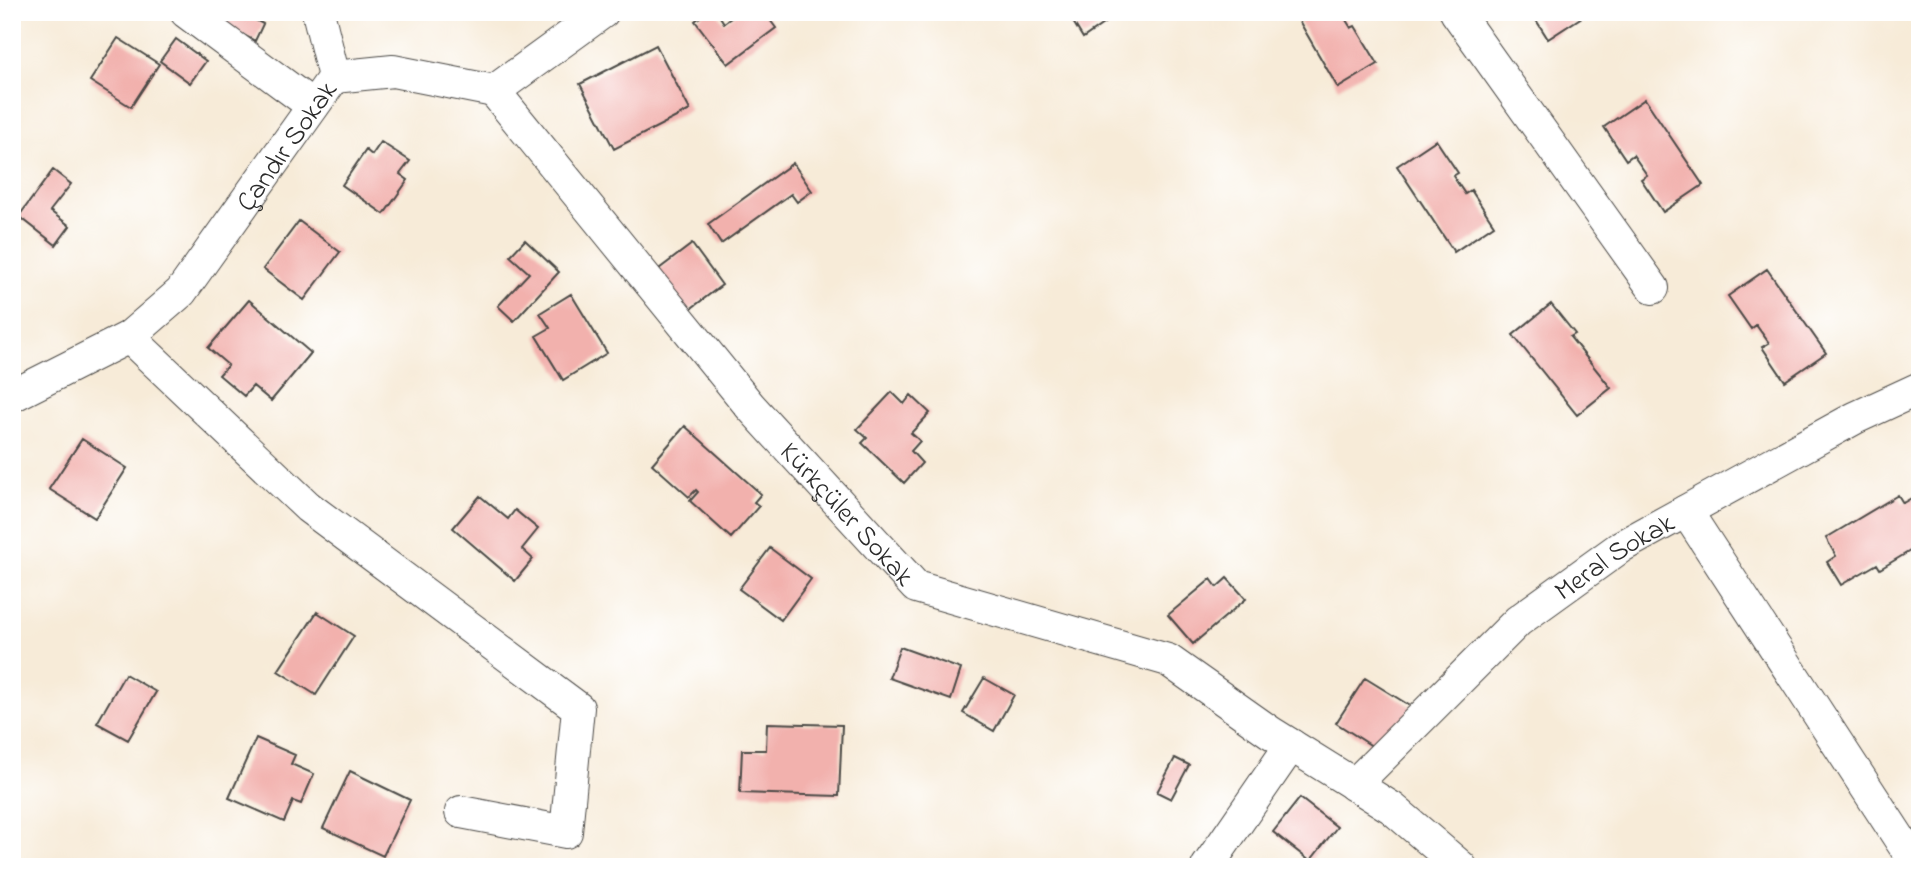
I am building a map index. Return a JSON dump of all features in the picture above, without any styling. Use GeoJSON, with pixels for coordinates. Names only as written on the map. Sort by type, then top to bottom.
{"type":"FeatureCollection","features":[{"type":"Feature","properties":{"kind":"street"},"geometry":{"type":"LineString","coordinates":[[186,12],[313,106]]}},
{"type":"Feature","properties":{"kind":"street"},"geometry":{"type":"LineString","coordinates":[[317,12],[334,77]]}},
{"type":"Feature","properties":{"kind":"street"},"geometry":{"type":"LineString","coordinates":[[494,90],[603,12]]}},
{"type":"Feature","properties":{"kind":"street"},"geometry":{"type":"LineString","coordinates":[[1456,12],[1653,288]]}},
{"type":"Feature","properties":{"kind":"street","name":"Çandır Sokak"},"geometry":{"type":"LineString","coordinates":[[12,396],[129,337],[181,292],[334,77],[393,71],[494,90]]}},
{"type":"Feature","properties":{"kind":"street","name":"Kürkçüler Sokak"},"geometry":{"type":"LineString","coordinates":[[494,90],[750,406],[916,587],[1168,660],[1291,745],[1392,808],[1461,867]]}},
{"type":"Feature","properties":{"kind":"street"},"geometry":{"type":"LineString","coordinates":[[129,337],[308,507],[578,708],[566,832],[461,812]]}},
{"type":"Feature","properties":{"kind":"street","name":"Meral Sokak"},"geometry":{"type":"LineString","coordinates":[[1354,785],[1517,621],[1622,546],[1855,418],[1920,388]]}},
{"type":"Feature","properties":{"kind":"street"},"geometry":{"type":"LineString","coordinates":[[1686,511],[1918,867]]}},
{"type":"Feature","properties":{"kind":"street"},"geometry":{"type":"LineString","coordinates":[[1206,867],[1291,745]]}},
{"type":"Feature","properties":{"kind":"building"},"geometry":{"type":"Polygon","coordinates":[[[210,12],[255,12],[252,18],[263,24],[255,41],[208,17],[210,12]]]}},
{"type":"Feature","properties":{"kind":"building"},"geometry":{"type":"Polygon","coordinates":[[[706,12],[717,12],[724,23],[739,12],[764,12],[776,28],[728,64],[695,21],[706,12]]]}},
{"type":"Feature","properties":{"kind":"building"},"geometry":{"type":"Polygon","coordinates":[[[1067,12],[1105,12],[1110,19],[1083,38],[1067,12]]]}},
{"type":"Feature","properties":{"kind":"building"},"geometry":{"type":"Polygon","coordinates":[[[1294,12],[1341,12],[1351,28],[1355,26],[1378,64],[1338,88],[1294,12]]]}},
{"type":"Feature","properties":{"kind":"building"},"geometry":{"type":"Polygon","coordinates":[[[1531,12],[1583,12],[1585,15],[1548,39],[1531,12]]]}},
{"type":"Feature","properties":{"kind":"building"},"geometry":{"type":"Polygon","coordinates":[[[118,38],[159,64],[131,107],[90,81],[118,38]]]}},
{"type":"Feature","properties":{"kind":"building"},"geometry":{"type":"Polygon","coordinates":[[[176,39],[206,61],[190,83],[160,61],[176,39]]]}},
{"type":"Feature","properties":{"kind":"building"},"geometry":{"type":"Polygon","coordinates":[[[656,45],[690,110],[614,149],[580,84],[656,45]]]}},
{"type":"Feature","properties":{"kind":"building"},"geometry":{"type":"Polygon","coordinates":[[[1645,99],[1703,185],[1663,212],[1641,179],[1647,175],[1633,155],[1626,160],[1604,127],[1645,99]]]}},
{"type":"Feature","properties":{"kind":"building"},"geometry":{"type":"Polygon","coordinates":[[[1436,140],[1458,173],[1453,176],[1465,194],[1471,190],[1494,225],[1454,252],[1397,166],[1436,140]]]}},
{"type":"Feature","properties":{"kind":"building"},"geometry":{"type":"Polygon","coordinates":[[[381,142],[410,161],[400,174],[408,180],[384,214],[342,185],[366,150],[372,155],[381,142]]]}},
{"type":"Feature","properties":{"kind":"building"},"geometry":{"type":"Polygon","coordinates":[[[793,163],[812,191],[797,202],[791,194],[721,244],[708,224],[793,163]]]}},
{"type":"Feature","properties":{"kind":"building"},"geometry":{"type":"Polygon","coordinates":[[[53,170],[71,184],[50,211],[70,226],[56,245],[19,216],[53,170]]]}},
{"type":"Feature","properties":{"kind":"building"},"geometry":{"type":"Polygon","coordinates":[[[299,221],[340,252],[304,300],[263,269],[299,221]]]}},
{"type":"Feature","properties":{"kind":"building"},"geometry":{"type":"Polygon","coordinates":[[[525,240],[559,272],[514,321],[498,306],[529,273],[510,256],[525,240]]]}},
{"type":"Feature","properties":{"kind":"building"},"geometry":{"type":"Polygon","coordinates":[[[692,244],[722,285],[681,316],[651,275],[692,244]]]}},
{"type":"Feature","properties":{"kind":"building"},"geometry":{"type":"Polygon","coordinates":[[[1767,269],[1826,353],[1785,381],[1762,347],[1769,343],[1756,325],[1751,329],[1728,296],[1767,269]]]}},
{"type":"Feature","properties":{"kind":"building"},"geometry":{"type":"Polygon","coordinates":[[[571,294],[607,353],[563,380],[536,336],[550,328],[540,313],[571,294]]]}},
{"type":"Feature","properties":{"kind":"building"},"geometry":{"type":"Polygon","coordinates":[[[249,300],[311,353],[271,401],[253,386],[244,396],[219,375],[228,365],[208,348],[249,300]]]}},
{"type":"Feature","properties":{"kind":"building"},"geometry":{"type":"Polygon","coordinates":[[[1551,304],[1575,334],[1570,337],[1611,388],[1577,415],[1513,335],[1551,304]]]}},
{"type":"Feature","properties":{"kind":"building"},"geometry":{"type":"Polygon","coordinates":[[[892,392],[904,404],[911,395],[930,413],[911,433],[920,441],[911,451],[922,463],[904,483],[862,443],[867,438],[857,429],[892,392]]]}},
{"type":"Feature","properties":{"kind":"building"},"geometry":{"type":"Polygon","coordinates":[[[685,426],[761,494],[754,502],[759,506],[731,538],[690,501],[698,492],[696,490],[689,497],[652,464],[685,426]]]}},
{"type":"Feature","properties":{"kind":"building"},"geometry":{"type":"Polygon","coordinates":[[[82,439],[127,468],[95,518],[49,489],[82,439]]]}},
{"type":"Feature","properties":{"kind":"building"},"geometry":{"type":"Polygon","coordinates":[[[1920,493],[1920,545],[1880,569],[1877,564],[1841,585],[1827,562],[1836,556],[1826,538],[1898,495],[1903,503],[1920,493]]]}},
{"type":"Feature","properties":{"kind":"building"},"geometry":{"type":"Polygon","coordinates":[[[480,496],[508,519],[515,510],[538,529],[522,549],[533,559],[515,581],[453,528],[480,496]]]}},
{"type":"Feature","properties":{"kind":"building"},"geometry":{"type":"Polygon","coordinates":[[[770,548],[811,579],[781,620],[739,589],[770,548]]]}},
{"type":"Feature","properties":{"kind":"building"},"geometry":{"type":"Polygon","coordinates":[[[1227,578],[1246,599],[1193,644],[1168,615],[1211,579],[1217,587],[1227,578]]]}},
{"type":"Feature","properties":{"kind":"building"},"geometry":{"type":"Polygon","coordinates":[[[317,612],[354,636],[316,695],[278,671],[317,612]]]}},
{"type":"Feature","properties":{"kind":"building"},"geometry":{"type":"Polygon","coordinates":[[[900,647],[961,669],[951,700],[889,678],[900,647]]]}},
{"type":"Feature","properties":{"kind":"building"},"geometry":{"type":"Polygon","coordinates":[[[125,674],[156,692],[128,740],[97,723],[125,674]]]}},
{"type":"Feature","properties":{"kind":"building"},"geometry":{"type":"Polygon","coordinates":[[[984,678],[1014,695],[994,731],[963,713],[984,678]]]}},
{"type":"Feature","properties":{"kind":"building"},"geometry":{"type":"Polygon","coordinates":[[[1365,678],[1412,707],[1383,753],[1336,723],[1365,678]]]}},
{"type":"Feature","properties":{"kind":"building"},"geometry":{"type":"Polygon","coordinates":[[[767,723],[842,725],[839,796],[740,793],[742,750],[766,750],[767,723]]]}},
{"type":"Feature","properties":{"kind":"building"},"geometry":{"type":"Polygon","coordinates":[[[256,738],[295,755],[291,764],[314,774],[301,804],[293,801],[284,822],[229,798],[256,738]]]}},
{"type":"Feature","properties":{"kind":"building"},"geometry":{"type":"Polygon","coordinates":[[[1175,758],[1189,765],[1171,799],[1157,792],[1175,758]]]}},
{"type":"Feature","properties":{"kind":"building"},"geometry":{"type":"Polygon","coordinates":[[[350,771],[410,800],[383,856],[323,828],[350,771]]]}},
{"type":"Feature","properties":{"kind":"building"},"geometry":{"type":"Polygon","coordinates":[[[1300,798],[1337,827],[1310,861],[1273,832],[1300,798]]]}}]}
